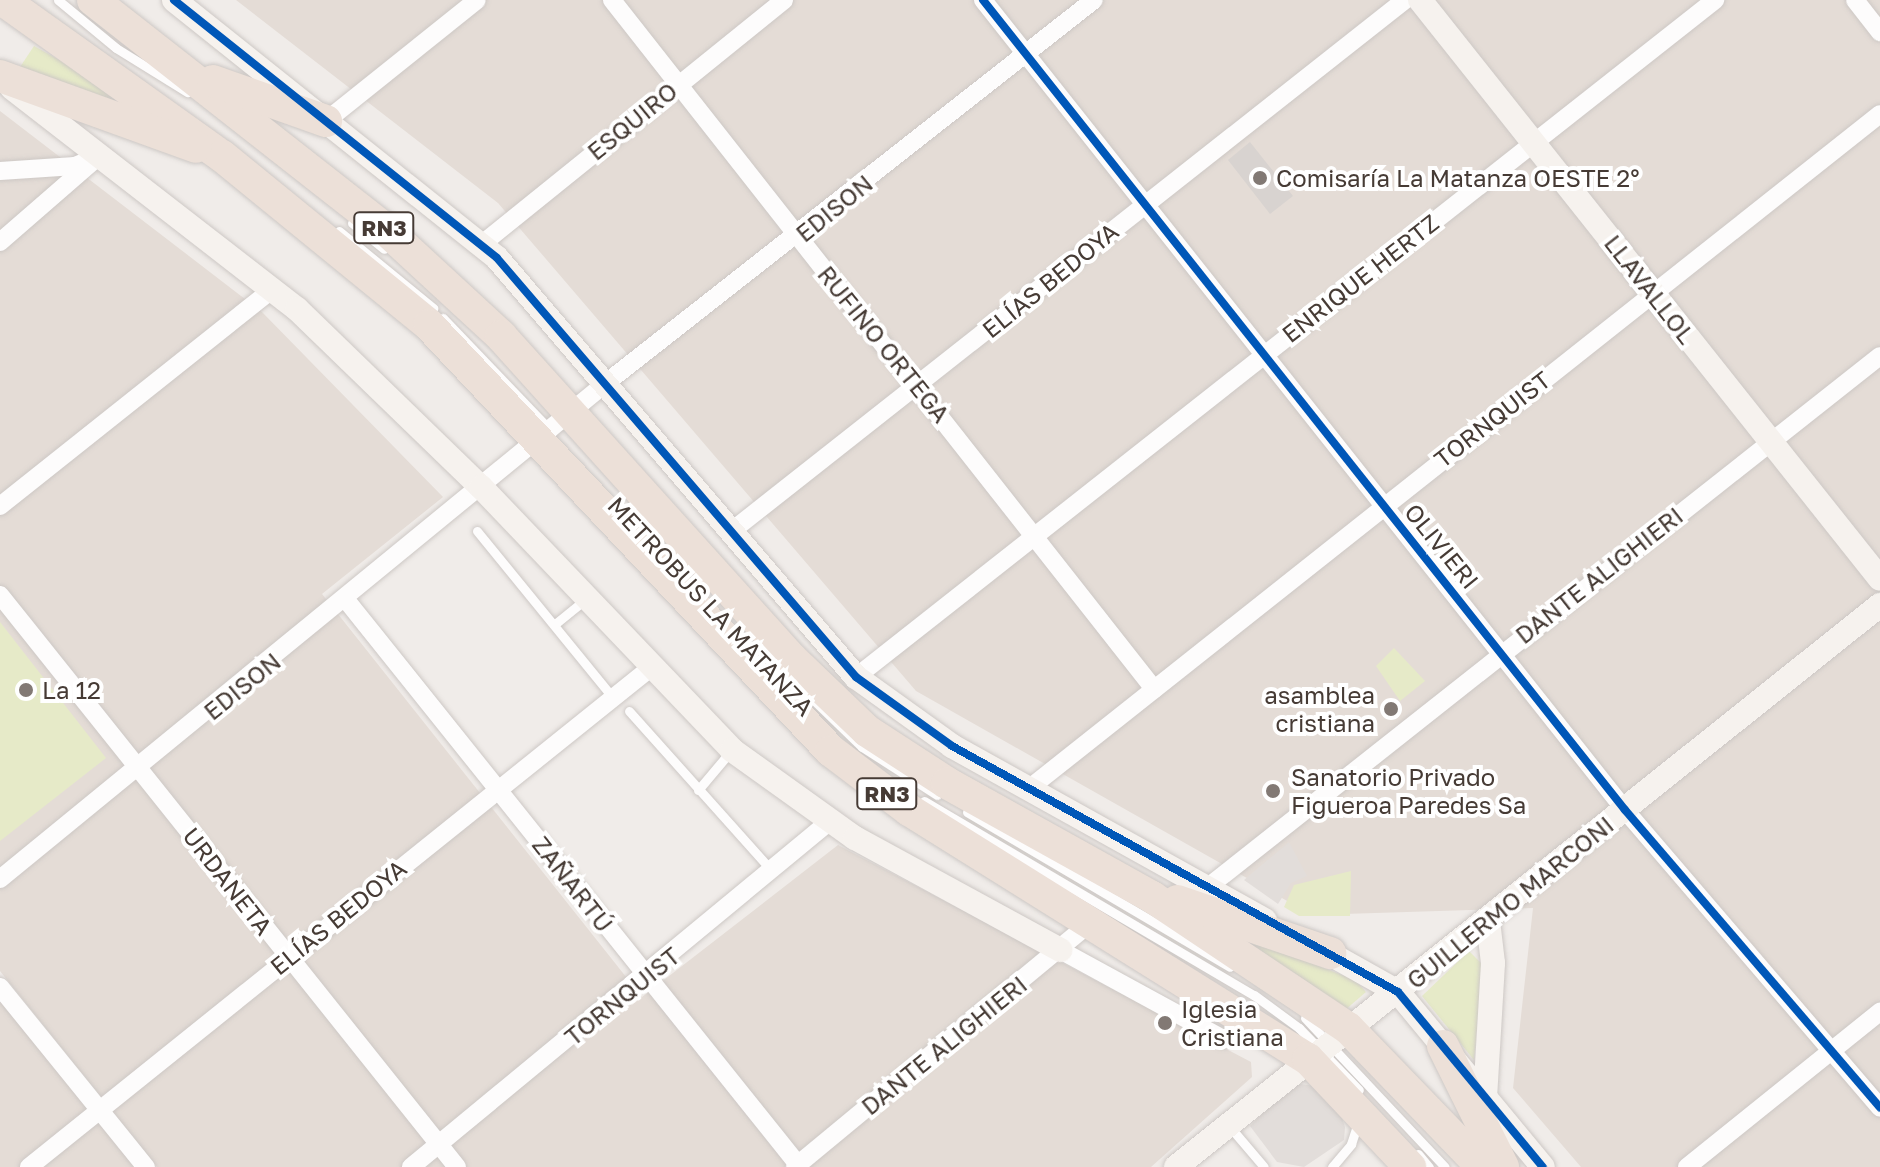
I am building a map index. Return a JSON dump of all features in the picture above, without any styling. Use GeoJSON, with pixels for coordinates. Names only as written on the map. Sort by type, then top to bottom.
{"type":"FeatureCollection","features":[{"type":"Feature","properties":{"kind":"highway","name":"RN3"},"geometry":{"type":"LineString","coordinates":[[3,0],[222,156],[562,430],[867,731],[947,783],[1115,875],[1482,1167]]}},
{"type":"Feature","properties":{"kind":"highway","name":"RN3"},"geometry":{"type":"LineString","coordinates":[[93,0],[383,227],[501,336],[562,430],[831,751],[909,810],[1092,921],[1327,1044],[1355,1104],[1410,1167]]}},
{"type":"Feature","properties":{"kind":"highway","name":"RN3"},"geometry":{"type":"LineString","coordinates":[[177,67],[326,121]]}},
{"type":"Feature","properties":{"kind":"highway"},"geometry":{"type":"LineString","coordinates":[[0,77],[222,156]]}},
{"type":"Feature","properties":{"kind":"highway"},"geometry":{"type":"LineString","coordinates":[[1115,875],[1330,953]]}},
{"type":"Feature","properties":{"kind":"highway"},"geometry":{"type":"LineString","coordinates":[[1443,1046],[1503,1167]]}},
{"type":"Feature","properties":{"kind":"street"},"geometry":{"type":"LineString","coordinates":[[174,0],[482,244],[733,530],[856,677],[928,732],[1398,992],[1543,1167]]}},
{"type":"Feature","properties":{"kind":"street"},"geometry":{"type":"LineString","coordinates":[[326,121],[477,0]]}},
{"type":"Feature","properties":{"kind":"street","name":"RUFINO ORTEGA"},"geometry":{"type":"LineString","coordinates":[[612,0],[1154,689]]}},
{"type":"Feature","properties":{"kind":"street","name":"ESQUIRO"},"geometry":{"type":"LineString","coordinates":[[482,244],[784,0]]}},
{"type":"Feature","properties":{"kind":"street","name":"OLIVIERI"},"geometry":{"type":"LineString","coordinates":[[983,0],[1625,810],[1880,1108]]}},
{"type":"Feature","properties":{"kind":"street","name":"EDISON"},"geometry":{"type":"LineString","coordinates":[[0,879],[347,601],[481,487],[562,430],[606,383],[798,237],[1094,0]]}},
{"type":"Feature","properties":{"kind":"street","name":"ELÍAS BEDOYA"},"geometry":{"type":"LineString","coordinates":[[733,530],[1405,0]]}},
{"type":"Feature","properties":{"kind":"street","name":"LLAVALLOL"},"geometry":{"type":"LineString","coordinates":[[1420,0],[1880,579]]}},
{"type":"Feature","properties":{"kind":"street","name":"ENRIQUE HERTZ"},"geometry":{"type":"LineString","coordinates":[[856,677],[1715,0]]}},
{"type":"Feature","properties":{"kind":"street"},"geometry":{"type":"LineString","coordinates":[[1855,0],[1880,32]]}},
{"type":"Feature","properties":{"kind":"street"},"geometry":{"type":"LineString","coordinates":[[0,77],[273,289],[481,487],[649,669],[732,750],[830,821],[1223,1039]]}},
{"type":"Feature","properties":{"kind":"street","name":"TORNQUIST"},"geometry":{"type":"LineString","coordinates":[[1031,787],[1383,504],[1880,114]]}},
{"type":"Feature","properties":{"kind":"street"},"geometry":{"type":"LineString","coordinates":[[0,171],[75,166],[100,155]]}},
{"type":"Feature","properties":{"kind":"street"},"geometry":{"type":"LineString","coordinates":[[0,242],[100,155]]}},
{"type":"Feature","properties":{"kind":"street"},"geometry":{"type":"LineString","coordinates":[[0,506],[273,289]]}},
{"type":"Feature","properties":{"kind":"street","name":"DANTE ALIGHIERI"},"geometry":{"type":"LineString","coordinates":[[1208,887],[1501,651],[1880,356]]}},
{"type":"Feature","properties":{"kind":"street","name":"URDANETA"},"geometry":{"type":"LineString","coordinates":[[0,595],[457,1167]]}},
{"type":"Feature","properties":{"kind":"street","name":"ZAÑARTÚ"},"geometry":{"type":"LineString","coordinates":[[347,601],[798,1166]]}},
{"type":"Feature","properties":{"kind":"street","name":"GUILLERMO MARCONI"},"geometry":{"type":"LineString","coordinates":[[1176,1167],[1205,1159],[1228,1124],[1488,921],[1880,605]]}},
{"type":"Feature","properties":{"kind":"street","name":"ELÍAS BEDOYA"},"geometry":{"type":"LineString","coordinates":[[29,1167],[649,669]]}},
{"type":"Feature","properties":{"kind":"street","name":"TORNQUIST"},"geometry":{"type":"LineString","coordinates":[[411,1167],[646,977],[830,821]]}},
{"type":"Feature","properties":{"kind":"street","name":"DANTE ALIGHIERI"},"geometry":{"type":"LineString","coordinates":[[798,1166],[1092,921]]}},
{"type":"Feature","properties":{"kind":"street"},"geometry":{"type":"LineString","coordinates":[[1485,1098],[1493,963],[1488,921]]}},
{"type":"Feature","properties":{"kind":"street"},"geometry":{"type":"LineString","coordinates":[[0,987],[146,1167]]}},
{"type":"Feature","properties":{"kind":"street"},"geometry":{"type":"LineString","coordinates":[[1687,1167],[1880,1012]]}},
{"type":"Feature","properties":{"kind":"lane"},"geometry":{"type":"LineString","coordinates":[[24,0],[144,81]]}},
{"type":"Feature","properties":{"kind":"lane"},"geometry":{"type":"LineString","coordinates":[[58,0],[116,48],[194,96]]}},
{"type":"Feature","properties":{"kind":"lane"},"geometry":{"type":"LineString","coordinates":[[180,109],[290,193]]}},
{"type":"Feature","properties":{"kind":"lane"},"geometry":{"type":"LineString","coordinates":[[342,215],[494,351]]}},
{"type":"Feature","properties":{"kind":"lane","name":"METROBUS LA MATANZA"},"geometry":{"type":"LineString","coordinates":[[326,221],[441,316],[609,476]]}},
{"type":"Feature","properties":{"kind":"lane","name":"METROBUS LA MATANZA"},"geometry":{"type":"LineString","coordinates":[[517,374],[562,430],[618,487]]}},
{"type":"Feature","properties":{"kind":"lane","name":"METROBUS LA MATANZA"},"geometry":{"type":"LineString","coordinates":[[614,501],[773,678],[849,748],[922,800],[1242,987],[1327,1044],[1429,1167]]}},
{"type":"Feature","properties":{"kind":"lane"},"geometry":{"type":"LineString","coordinates":[[477,531],[613,698]]}},
{"type":"Feature","properties":{"kind":"lane"},"geometry":{"type":"LineString","coordinates":[[555,624],[586,599]]}},
{"type":"Feature","properties":{"kind":"lane","name":"METROBUS LA MATANZA"},"geometry":{"type":"LineString","coordinates":[[750,636],[862,747],[1236,971],[1327,1044],[1445,1167]]}},
{"type":"Feature","properties":{"kind":"lane"},"geometry":{"type":"LineString","coordinates":[[629,711],[773,872]]}},
{"type":"Feature","properties":{"kind":"lane"},"geometry":{"type":"LineString","coordinates":[[698,790],[732,750]]}},
{"type":"Feature","properties":{"kind":"lane"},"geometry":{"type":"LineString","coordinates":[[1332,1167],[1358,1130],[1355,1104]]}},
{"type":"Feature","properties":{"kind":"lane"},"geometry":{"type":"LineString","coordinates":[[1228,1124],[1264,1167]]}},
{"type":"Feature","properties":{"kind":"shaded area"},"geometry":{"type":"Polygon","coordinates":[[[236,0],[1880,0],[1880,1167],[1581,1167],[1513,1088],[1533,908],[1312,915],[916,691],[498,203],[236,0]]]}},
{"type":"Feature","properties":{"kind":"shaded area"},"geometry":{"type":"Polygon","coordinates":[[[0,111],[262,312],[443,497],[322,594],[642,997],[838,845],[1251,1062],[1252,1077],[1151,1167],[157,1167],[0,971],[0,111]]]}},
{"type":"Feature","properties":{"kind":"shaded area"},"geometry":{"type":"Polygon","coordinates":[[[1289,842],[1307,876],[1291,883],[1278,904],[1244,880],[1289,842]]]}},
{"type":"Feature","properties":{"kind":"shaded area"},"geometry":{"type":"Polygon","coordinates":[[[0,997],[135,1167],[0,1167],[0,997]]]}},
{"type":"Feature","properties":{"kind":"shaded area"},"geometry":{"type":"Polygon","coordinates":[[[1293,1083],[1315,1086],[1340,1112],[1345,1127],[1344,1140],[1304,1167],[1277,1162],[1250,1126],[1293,1083]]]}},
{"type":"Feature","properties":{"kind":"green space"},"geometry":{"type":"Polygon","coordinates":[[[34,46],[130,99],[168,127],[16,73],[34,46]]]}},
{"type":"Feature","properties":{"kind":"green space","name":"La 12"},"geometry":{"type":"Polygon","coordinates":[[[0,622],[106,758],[0,841],[0,622]]]}},
{"type":"Feature","properties":{"kind":"green space"},"geometry":{"type":"Polygon","coordinates":[[[1394,648],[1425,681],[1400,701],[1376,666],[1394,648]]]}},
{"type":"Feature","properties":{"kind":"green space"},"geometry":{"type":"Polygon","coordinates":[[[1351,871],[1350,916],[1299,916],[1284,907],[1294,885],[1351,871]]]}},
{"type":"Feature","properties":{"kind":"green space"},"geometry":{"type":"Polygon","coordinates":[[[1206,922],[1355,980],[1366,992],[1344,1011],[1206,922]]]}},
{"type":"Feature","properties":{"kind":"green space"},"geometry":{"type":"Polygon","coordinates":[[[1469,951],[1483,965],[1474,1060],[1422,996],[1469,951]]]}},
{"type":"Feature","properties":{"kind":"building","name":"Comisaría La Matanza OESTE 2°"},"geometry":{"type":"Polygon","coordinates":[[[1250,142],[1293,196],[1270,214],[1228,160],[1250,142]]]}},
{"type":"Feature","properties":{"kind":"cycle path"},"geometry":{"type":"LineString","coordinates":[[174,0],[497,258],[856,677],[952,746],[1398,992],[1543,1167]]}},
{"type":"Feature","properties":{"kind":"cycle path"},"geometry":{"type":"LineString","coordinates":[[983,0],[1625,810],[1880,1108]]}},
{"type":"Feature","properties":{"kind":"place","name":"Comisaría La Matanza OESTE 2°"},"geometry":{"type":"Point","coordinates":[1260,178]}},
{"type":"Feature","properties":{"kind":"place","name":"La 12"},"geometry":{"type":"Point","coordinates":[26,690]}},
{"type":"Feature","properties":{"kind":"place","name":"asamblea cristiana"},"geometry":{"type":"Point","coordinates":[1391,709]}},
{"type":"Feature","properties":{"kind":"place","name":"Sanatorio Privado Figueroa Paredes Sa"},"geometry":{"type":"Point","coordinates":[1273,791]}},
{"type":"Feature","properties":{"kind":"place","name":"Iglesia Cristiana"},"geometry":{"type":"Point","coordinates":[1165,1023]}}]}
